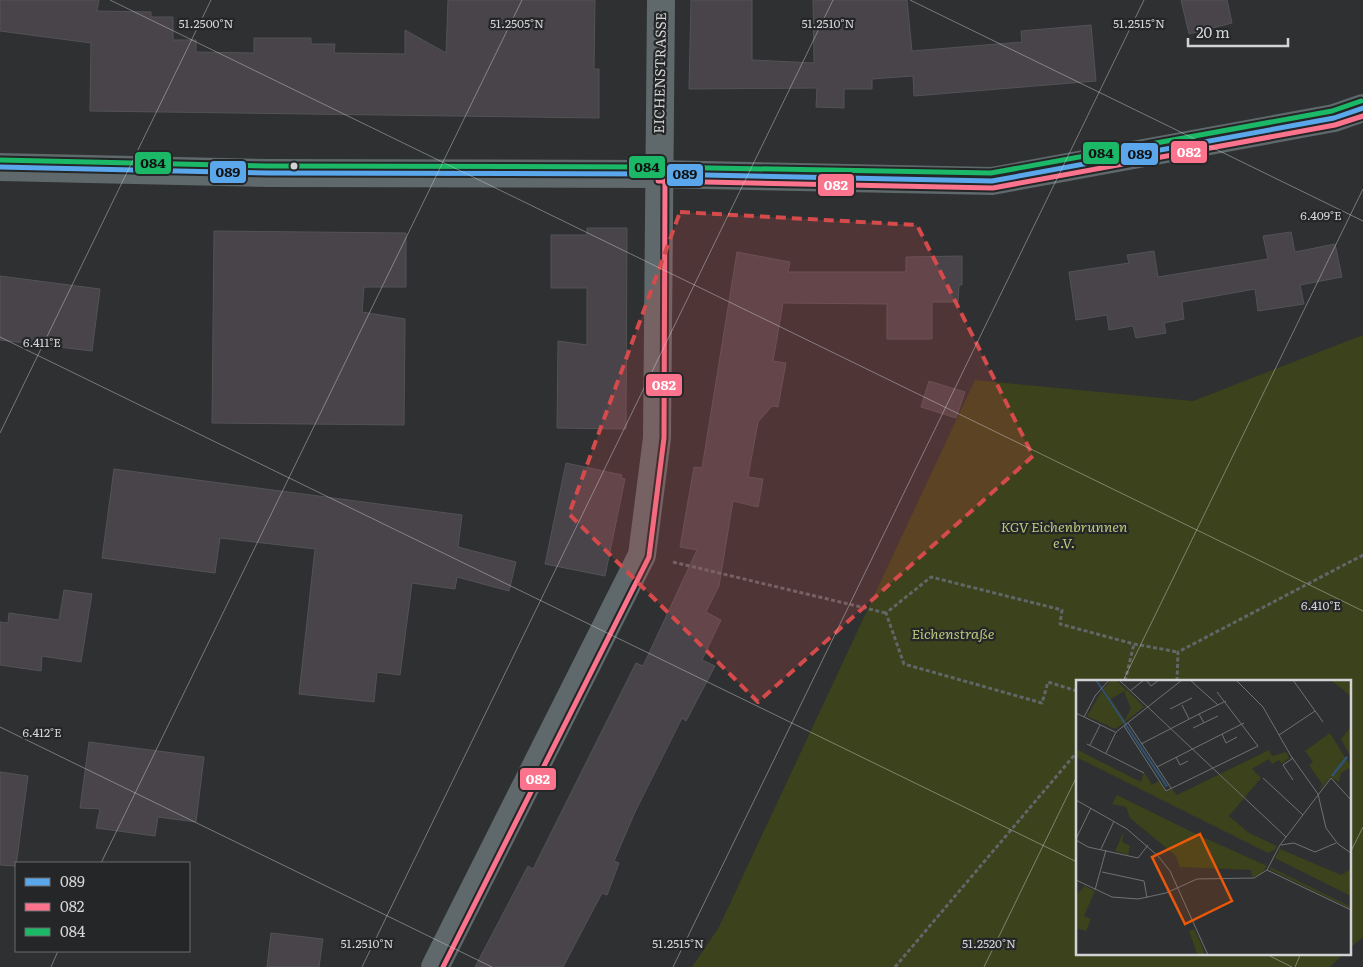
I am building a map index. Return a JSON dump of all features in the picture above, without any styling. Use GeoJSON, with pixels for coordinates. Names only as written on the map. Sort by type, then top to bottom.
{"type":"FeatureCollection","features":[{"type":"Feature","properties":{"kind":"street","name":"EICHENSTRASSE"},"geometry":{"type":"LineString","coordinates":[[435,967],[642,555],[657,438],[661,0]]}},
{"type":"Feature","properties":{"kind":"street"},"geometry":{"type":"LineString","coordinates":[[0,167],[278,174],[658,174],[992,181],[1334,118],[1363,108]]}},
{"type":"Feature","properties":{"kind":"path"},"geometry":{"type":"LineString","coordinates":[[642,555],[886,613]]}},
{"type":"Feature","properties":{"kind":"path"},"geometry":{"type":"LineString","coordinates":[[886,613],[931,577],[1062,610],[1060,624],[1134,644],[1178,652],[1363,555]]}},
{"type":"Feature","properties":{"kind":"path"},"geometry":{"type":"LineString","coordinates":[[886,613],[904,664],[1042,703],[1048,682],[1076,691]]}},
{"type":"Feature","properties":{"kind":"path"},"geometry":{"type":"LineString","coordinates":[[1125,680],[1134,644]]}},
{"type":"Feature","properties":{"kind":"path"},"geometry":{"type":"LineString","coordinates":[[1177,680],[1178,652]]}},
{"type":"Feature","properties":{"kind":"path"},"geometry":{"type":"LineString","coordinates":[[896,967],[1076,753]]}},
{"type":"Feature","properties":{"kind":"highlighted area"},"geometry":{"type":"Polygon","coordinates":[[[680,212],[917,225],[1033,456],[758,702],[569,514],[680,212]]]}},
{"type":"Feature","properties":{"kind":"green space","name":"KGV Eichenbrunnen e.V."},"geometry":{"type":"Polygon","coordinates":[[[1363,335],[1363,937],[1350,948],[1350,680],[1076,680],[1076,954],[1344,954],[1330,967],[692,967],[719,927],[975,380],[1193,401],[1363,335]]]}},
{"type":"Feature","properties":{"kind":"building"},"geometry":{"type":"Polygon","coordinates":[[[0,0],[99,0],[97,11],[151,12],[151,17],[173,17],[173,40],[196,40],[196,52],[254,53],[254,38],[311,38],[311,44],[335,44],[334,53],[405,54],[405,30],[446,53],[448,0],[595,0],[594,69],[599,69],[599,118],[90,111],[91,43],[0,31],[0,0]]]}},
{"type":"Feature","properties":{"kind":"building"},"geometry":{"type":"Polygon","coordinates":[[[691,0],[752,0],[752,60],[814,63],[813,0],[907,0],[912,51],[1022,42],[1021,31],[1091,25],[1096,81],[914,96],[913,76],[872,79],[872,89],[844,89],[844,108],[816,107],[817,88],[689,89],[691,0]]]}},
{"type":"Feature","properties":{"kind":"building"},"geometry":{"type":"Polygon","coordinates":[[[1181,0],[1227,0],[1232,23],[1189,34],[1181,0]]]}},
{"type":"Feature","properties":{"kind":"building"},"geometry":{"type":"Polygon","coordinates":[[[587,228],[627,228],[626,429],[557,428],[558,341],[587,345],[587,288],[551,288],[551,235],[587,235],[587,228]]]}},
{"type":"Feature","properties":{"kind":"building"},"geometry":{"type":"Polygon","coordinates":[[[214,231],[406,233],[406,287],[364,287],[362,312],[405,319],[404,425],[212,423],[214,231]]]}},
{"type":"Feature","properties":{"kind":"building"},"geometry":{"type":"Polygon","coordinates":[[[1291,232],[1295,252],[1335,244],[1342,277],[1300,285],[1304,304],[1258,311],[1255,289],[1182,302],[1184,319],[1164,323],[1166,333],[1136,338],[1133,326],[1109,330],[1107,315],[1076,320],[1069,272],[1129,263],[1127,255],[1154,251],[1158,277],[1268,259],[1263,236],[1291,232]]]}},
{"type":"Feature","properties":{"kind":"building"},"geometry":{"type":"Polygon","coordinates":[[[737,252],[790,262],[788,272],[906,272],[906,257],[962,256],[962,285],[959,285],[958,302],[932,302],[932,339],[887,339],[887,304],[783,303],[773,361],[786,363],[778,407],[772,406],[758,422],[748,477],[763,479],[758,507],[733,501],[719,586],[706,612],[721,620],[702,660],[715,666],[686,721],[682,718],[635,812],[614,861],[619,863],[607,895],[602,893],[563,967],[475,967],[528,866],[533,869],[636,663],[643,666],[697,550],[680,547],[694,467],[702,468],[737,252]]]}},
{"type":"Feature","properties":{"kind":"building"},"geometry":{"type":"Polygon","coordinates":[[[0,276],[100,289],[92,351],[0,340],[0,276]]]}},
{"type":"Feature","properties":{"kind":"building"},"geometry":{"type":"Polygon","coordinates":[[[929,381],[965,392],[956,418],[921,407],[929,381]]]}},
{"type":"Feature","properties":{"kind":"building"},"geometry":{"type":"Polygon","coordinates":[[[566,463],[622,475],[621,478],[625,479],[605,576],[545,564],[566,463]]]}},
{"type":"Feature","properties":{"kind":"building"},"geometry":{"type":"Polygon","coordinates":[[[114,469],[462,515],[458,547],[516,562],[509,591],[457,577],[455,589],[412,583],[400,675],[377,672],[374,702],[299,694],[315,549],[220,538],[215,573],[102,558],[114,469]]]}},
{"type":"Feature","properties":{"kind":"building"},"geometry":{"type":"Polygon","coordinates":[[[64,590],[92,594],[81,662],[42,656],[41,671],[0,665],[0,622],[8,623],[9,613],[59,620],[64,590]]]}},
{"type":"Feature","properties":{"kind":"building"},"geometry":{"type":"Polygon","coordinates":[[[89,742],[204,757],[196,822],[158,817],[155,836],[96,828],[100,809],[80,808],[89,742]]]}},
{"type":"Feature","properties":{"kind":"building"},"geometry":{"type":"Polygon","coordinates":[[[0,772],[28,776],[17,862],[15,866],[0,865],[0,772]]]}},
{"type":"Feature","properties":{"kind":"building"},"geometry":{"type":"Polygon","coordinates":[[[271,933],[323,939],[319,967],[267,967],[271,933]]]}},
{"type":"Feature","properties":{"kind":"transit line","name":"084"},"geometry":{"type":"LineString","coordinates":[[0,160],[268,166],[658,167],[991,173],[1332,111],[1361,101]]}},
{"type":"Feature","properties":{"kind":"transit line","name":"089"},"geometry":{"type":"LineString","coordinates":[[0,167],[268,173],[658,174],[992,181],[1334,118],[1363,108]]}},
{"type":"Feature","properties":{"kind":"transit line","name":"082"},"geometry":{"type":"LineString","coordinates":[[658,181],[993,188],[1335,125],[1363,116]]}},
{"type":"Feature","properties":{"kind":"transit line","name":"082"},"geometry":{"type":"LineString","coordinates":[[443,967],[649,557],[664,438],[665,174]]}},
{"type":"Feature","properties":{"kind":"park label","name":"Eichenstraße"},"geometry":{"type":"Point","coordinates":[953,634]}}]}
